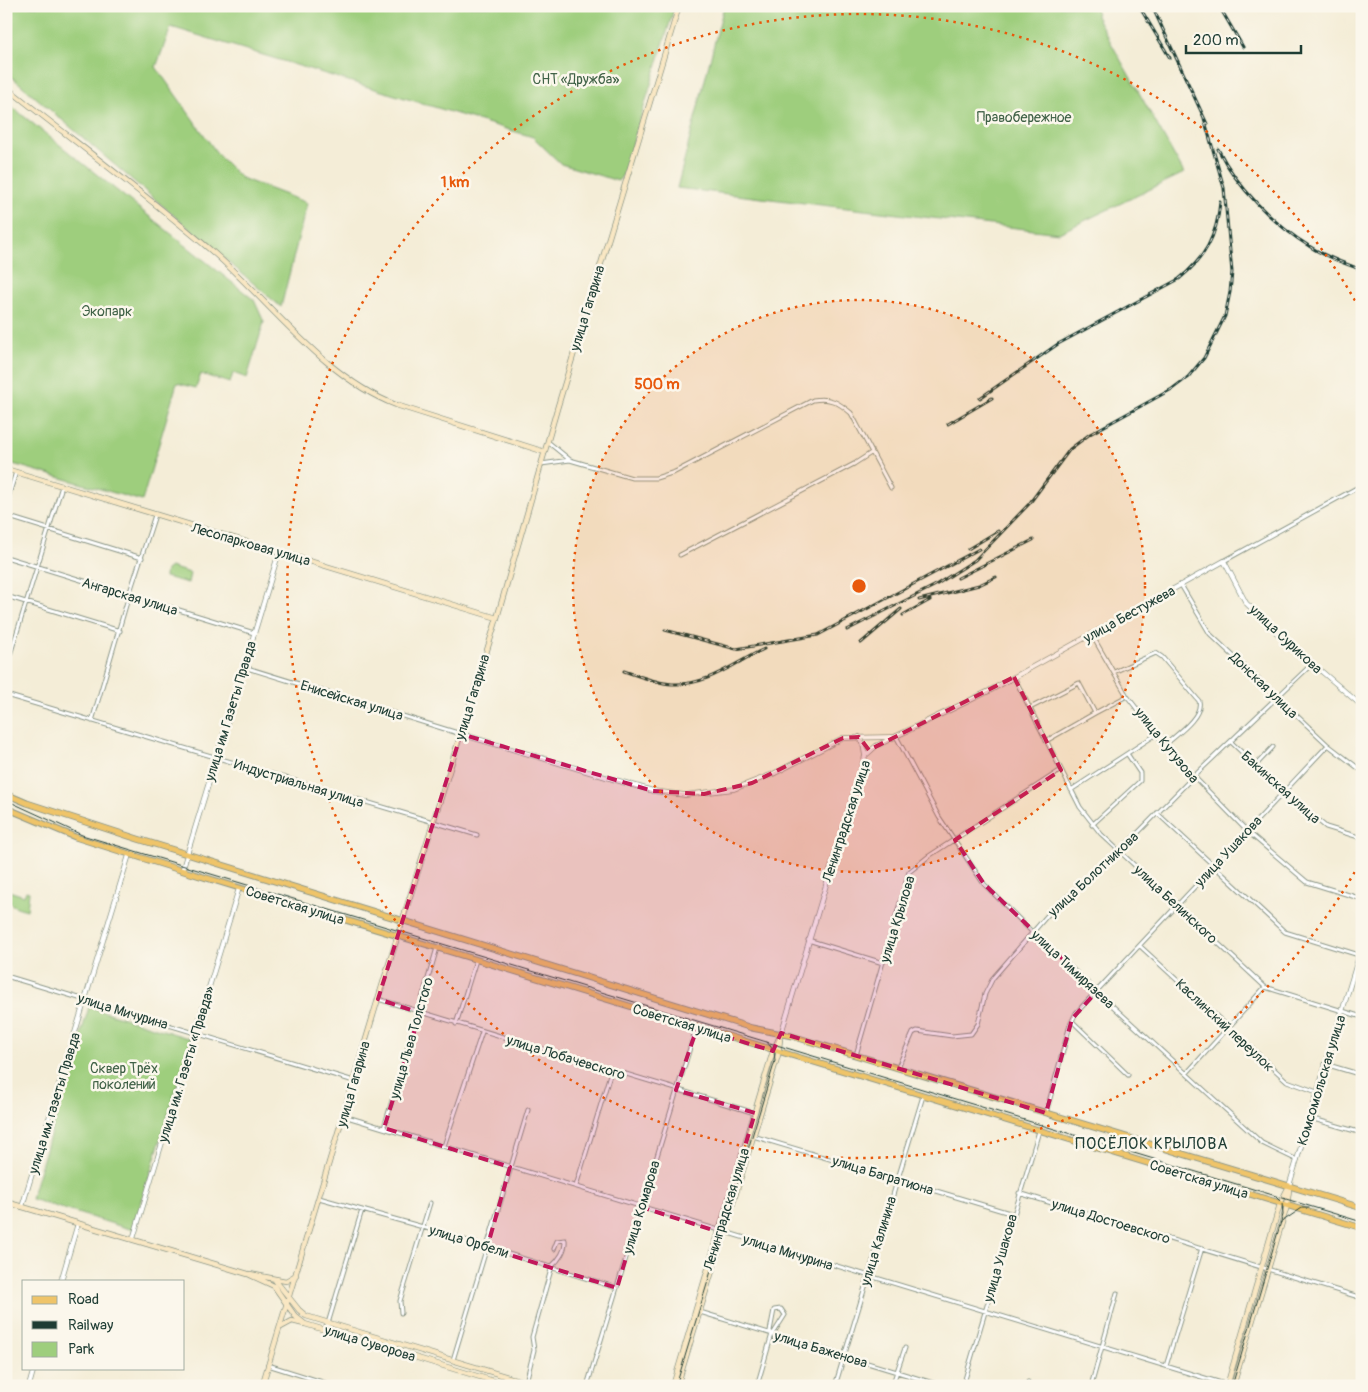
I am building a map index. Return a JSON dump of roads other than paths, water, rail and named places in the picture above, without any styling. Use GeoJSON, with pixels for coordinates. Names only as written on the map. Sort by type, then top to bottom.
{"type":"FeatureCollection","features":[{"type":"Feature","properties":{"kind":"main road","name":"улица Гагарина"},"geometry":{"type":"LineString","coordinates":[[262,1386],[288,1305],[378,1000],[497,618],[541,464],[679,6]]}},
{"type":"Feature","properties":{"kind":"main road"},"geometry":{"type":"LineString","coordinates":[[6,87],[212,252],[346,378],[389,402],[545,452]]}},
{"type":"Feature","properties":{"kind":"main road","name":"Лесопарковая улица"},"geometry":{"type":"LineString","coordinates":[[6,469],[497,618]]}},
{"type":"Feature","properties":{"kind":"main road","name":"Советская улица"},"geometry":{"type":"LineString","coordinates":[[6,794],[27,803],[752,1028],[856,1055],[1362,1208]]}},
{"type":"Feature","properties":{"kind":"main road","name":"Советская улица"},"geometry":{"type":"LineString","coordinates":[[6,808],[75,837],[129,855],[1362,1228]]}},
{"type":"Feature","properties":{"kind":"main road","name":"Ленинградская улица"},"geometry":{"type":"LineString","coordinates":[[672,1386],[753,1136],[781,1034]]}},
{"type":"Feature","properties":{"kind":"main road","name":"Ленинградская улица"},"geometry":{"type":"LineString","coordinates":[[677,1386],[700,1312],[755,1113],[776,1052]]}},
{"type":"Feature","properties":{"kind":"main road","name":"Комсомольская улица"},"geometry":{"type":"LineString","coordinates":[[1230,1385],[1280,1204],[1289,1186]]}},
{"type":"Feature","properties":{"kind":"main road","name":"Комсомольская улица"},"geometry":{"type":"LineString","coordinates":[[1230,1385],[1287,1206],[1289,1186]]}},
{"type":"Feature","properties":{"kind":"main road","name":"улица Суворова"},"geometry":{"type":"LineString","coordinates":[[6,1202],[248,1274],[286,1281],[297,1275]]}},
{"type":"Feature","properties":{"kind":"main road","name":"улица Суворова"},"geometry":{"type":"LineString","coordinates":[[248,1274],[274,1286],[295,1316],[305,1324],[510,1386]]}},
{"type":"Feature","properties":{"kind":"main road","name":"улица Суворова"},"geometry":{"type":"LineString","coordinates":[[275,1280],[302,1314],[538,1386]]}},
{"type":"Feature","properties":{"kind":"main road"},"geometry":{"type":"LineString","coordinates":[[280,1328],[292,1321],[305,1324]]}},
{"type":"Feature","properties":{"kind":"main road"},"geometry":{"type":"LineString","coordinates":[[461,1371],[463,1363]]}},
{"type":"Feature","properties":{"kind":"street"},"geometry":{"type":"LineString","coordinates":[[548,442],[570,460],[632,478],[656,478],[675,472],[814,400],[827,398],[841,405],[851,414],[890,488]]}},
{"type":"Feature","properties":{"kind":"street"},"geometry":{"type":"LineString","coordinates":[[680,555],[854,464],[871,453]]}},
{"type":"Feature","properties":{"kind":"street"},"geometry":{"type":"LineString","coordinates":[[541,464],[570,460]]}},
{"type":"Feature","properties":{"kind":"street"},"geometry":{"type":"LineString","coordinates":[[6,504],[16,472]]}},
{"type":"Feature","properties":{"kind":"street","name":"улица Бестужева"},"geometry":{"type":"LineString","coordinates":[[895,736],[1014,677],[1362,485]]}},
{"type":"Feature","properties":{"kind":"street"},"geometry":{"type":"LineString","coordinates":[[6,668],[62,486]]}},
{"type":"Feature","properties":{"kind":"street"},"geometry":{"type":"LineString","coordinates":[[92,721],[155,515]]}},
{"type":"Feature","properties":{"kind":"street"},"geometry":{"type":"LineString","coordinates":[[6,516],[142,558]]}},
{"type":"Feature","properties":{"kind":"street","name":"улица им Газеты Правда"},"geometry":{"type":"LineString","coordinates":[[182,871],[279,552]]}},
{"type":"Feature","properties":{"kind":"street","name":"Ангарская улица"},"geometry":{"type":"LineString","coordinates":[[6,557],[254,633]]}},
{"type":"Feature","properties":{"kind":"street","name":"улица Сурикова"},"geometry":{"type":"LineString","coordinates":[[1224,561],[1246,603],[1312,664],[1362,706]]}},
{"type":"Feature","properties":{"kind":"street","name":"Донская улица"},"geometry":{"type":"LineString","coordinates":[[1181,585],[1210,634],[1328,746],[1362,771]]}},
{"type":"Feature","properties":{"kind":"street"},"geometry":{"type":"LineString","coordinates":[[6,596],[120,631]]}},
{"type":"Feature","properties":{"kind":"street","name":"улица Кутузова"},"geometry":{"type":"LineString","coordinates":[[1092,635],[1127,696],[1165,745],[1193,778],[1247,831],[1306,882],[1362,899]]}},
{"type":"Feature","properties":{"kind":"street"},"geometry":{"type":"LineString","coordinates":[[1114,672],[1156,653],[1162,657],[1199,701],[1200,707],[1196,715],[1165,745]]}},
{"type":"Feature","properties":{"kind":"street","name":"улица Болотникова"},"geometry":{"type":"LineString","coordinates":[[898,1068],[913,1033],[917,1031],[952,1036],[971,1034],[978,1024],[985,994],[993,978],[1052,910],[1120,851],[1312,664]]}},
{"type":"Feature","properties":{"kind":"street","name":"Енисейская улица"},"geometry":{"type":"LineString","coordinates":[[244,667],[461,734]]}},
{"type":"Feature","properties":{"kind":"street","name":"улица Белинского"},"geometry":{"type":"LineString","coordinates":[[1014,677],[1071,790],[1092,825],[1265,986],[1362,1016]]}},
{"type":"Feature","properties":{"kind":"street"},"geometry":{"type":"LineString","coordinates":[[1030,708],[1079,683],[1096,712]]}},
{"type":"Feature","properties":{"kind":"street","name":"Индустриальная улица"},"geometry":{"type":"LineString","coordinates":[[6,695],[477,836]]}},
{"type":"Feature","properties":{"kind":"street"},"geometry":{"type":"LineString","coordinates":[[1046,741],[1127,696]]}},
{"type":"Feature","properties":{"kind":"street"},"geometry":{"type":"LineString","coordinates":[[461,734],[654,791],[685,795],[734,790],[773,774],[843,738],[895,736]]}},
{"type":"Feature","properties":{"kind":"street"},"geometry":{"type":"LineString","coordinates":[[1071,790],[1128,755],[1157,734]]}},
{"type":"Feature","properties":{"kind":"street","name":"Ленинградская улица"},"geometry":{"type":"LineString","coordinates":[[781,1034],[864,756],[895,736]]}},
{"type":"Feature","properties":{"kind":"street","name":"улица Тимирязева"},"geometry":{"type":"LineString","coordinates":[[895,736],[940,817],[984,884],[1032,932],[1262,1143],[1297,1160]]}},
{"type":"Feature","properties":{"kind":"street"},"geometry":{"type":"LineString","coordinates":[[859,737],[863,743],[864,756]]}},
{"type":"Feature","properties":{"kind":"street","name":"Бакинская улица"},"geometry":{"type":"LineString","coordinates":[[1231,742],[1284,792],[1326,827],[1362,838]]}},
{"type":"Feature","properties":{"kind":"street","name":"улица Ушакова"},"geometry":{"type":"LineString","coordinates":[[1046,1113],[1072,1021],[1076,1013],[1328,746]]}},
{"type":"Feature","properties":{"kind":"street"},"geometry":{"type":"LineString","coordinates":[[1256,765],[1273,747]]}},
{"type":"Feature","properties":{"kind":"street"},"geometry":{"type":"LineString","coordinates":[[1092,825],[1140,781],[1140,773],[1128,755]]}},
{"type":"Feature","properties":{"kind":"street","name":"улица Крылова"},"geometry":{"type":"LineString","coordinates":[[856,1055],[909,872],[929,856],[1061,770]]}},
{"type":"Feature","properties":{"kind":"street"},"geometry":{"type":"LineString","coordinates":[[1158,813],[1285,932],[1360,956]]}},
{"type":"Feature","properties":{"kind":"street"},"geometry":{"type":"LineString","coordinates":[[85,999],[129,855]]}},
{"type":"Feature","properties":{"kind":"street","name":"улица им. Газеты «Правда»"},"geometry":{"type":"LineString","coordinates":[[133,1239],[238,888]]}},
{"type":"Feature","properties":{"kind":"street"},"geometry":{"type":"LineString","coordinates":[[808,940],[883,964]]}},
{"type":"Feature","properties":{"kind":"street","name":"Каслинский переулок"},"geometry":{"type":"LineString","coordinates":[[1140,946],[1227,1028],[1287,1081],[1317,1092]]}},
{"type":"Feature","properties":{"kind":"street","name":"Комсомольская улица"},"geometry":{"type":"LineString","coordinates":[[1289,1186],[1362,946]]}},
{"type":"Feature","properties":{"kind":"street","name":"улица Льва Толстого"},"geometry":{"type":"LineString","coordinates":[[384,1128],[420,1012],[437,948]]}},
{"type":"Feature","properties":{"kind":"street"},"geometry":{"type":"LineString","coordinates":[[456,1024],[476,960]]}},
{"type":"Feature","properties":{"kind":"street","name":"улица Мичурина"},"geometry":{"type":"LineString","coordinates":[[6,976],[354,1081]]}},
{"type":"Feature","properties":{"kind":"street"},"geometry":{"type":"LineString","coordinates":[[1187,1073],[1265,986]]}},
{"type":"Feature","properties":{"kind":"street","name":"улица им. газеты Правда"},"geometry":{"type":"LineString","coordinates":[[22,1207],[85,999]]}},
{"type":"Feature","properties":{"kind":"street","name":"улица Лобачевского"},"geometry":{"type":"LineString","coordinates":[[378,1000],[755,1113]]}},
{"type":"Feature","properties":{"kind":"street"},"geometry":{"type":"LineString","coordinates":[[1072,1021],[1128,1075]]}},
{"type":"Feature","properties":{"kind":"street","name":"улица Комарова"},"geometry":{"type":"LineString","coordinates":[[587,1386],[696,1028]]}},
{"type":"Feature","properties":{"kind":"street"},"geometry":{"type":"LineString","coordinates":[[444,1146],[482,1032]]}},
{"type":"Feature","properties":{"kind":"street"},"geometry":{"type":"LineString","coordinates":[[1325,1064],[1362,1075]]}},
{"type":"Feature","properties":{"kind":"street"},"geometry":{"type":"LineString","coordinates":[[576,1186],[611,1071]]}},
{"type":"Feature","properties":{"kind":"street","name":"улица Калинина"},"geometry":{"type":"LineString","coordinates":[[835,1386],[923,1096]]}},
{"type":"Feature","properties":{"kind":"street"},"geometry":{"type":"LineString","coordinates":[[453,1360],[528,1110]]}},
{"type":"Feature","properties":{"kind":"street","name":"улица Мичурина"},"geometry":{"type":"LineString","coordinates":[[344,1116],[1230,1385]]}},
{"type":"Feature","properties":{"kind":"street"},"geometry":{"type":"LineString","coordinates":[[1310,1118],[1362,1133]]}},
{"type":"Feature","properties":{"kind":"street","name":"улица Ушакова"},"geometry":{"type":"LineString","coordinates":[[963,1386],[1039,1131]]}},
{"type":"Feature","properties":{"kind":"street","name":"улица Багратиона"},"geometry":{"type":"LineString","coordinates":[[753,1136],[1013,1214]]}},
{"type":"Feature","properties":{"kind":"street","name":"улица Достоевского"},"geometry":{"type":"LineString","coordinates":[[1019,1193],[1362,1298]]}},
{"type":"Feature","properties":{"kind":"street","name":"улица Орбели"},"geometry":{"type":"LineString","coordinates":[[319,1198],[423,1227],[617,1288]]}},
{"type":"Feature","properties":{"kind":"street"},"geometry":{"type":"LineString","coordinates":[[401,1313],[400,1301],[430,1203]]}},
{"type":"Feature","properties":{"kind":"street"},"geometry":{"type":"LineString","coordinates":[[326,1330],[362,1210]]}},
{"type":"Feature","properties":{"kind":"street"},"geometry":{"type":"LineString","coordinates":[[61,1280],[78,1223]]}},
{"type":"Feature","properties":{"kind":"street"},"geometry":{"type":"LineString","coordinates":[[526,1382],[533,1355],[532,1337],[552,1266],[558,1262],[565,1240],[557,1240],[554,1249]]}},
{"type":"Feature","properties":{"kind":"street"},"geometry":{"type":"LineString","coordinates":[[1166,1366],[1202,1248]]}},
{"type":"Feature","properties":{"kind":"street"},"geometry":{"type":"LineString","coordinates":[[1091,1386],[1117,1293]]}},
{"type":"Feature","properties":{"kind":"street"},"geometry":{"type":"LineString","coordinates":[[757,1386],[772,1334],[784,1319],[785,1314],[781,1309],[774,1310],[772,1314],[770,1331],[772,1334]]}},
{"type":"Feature","properties":{"kind":"street","name":"улица Баженова"},"geometry":{"type":"LineString","coordinates":[[700,1312],[943,1386]]}},
{"type":"Feature","properties":{"kind":"street"},"geometry":{"type":"LineString","coordinates":[[892,1386],[905,1348]]}},
{"type":"Feature","properties":{"kind":"street"},"geometry":{"type":"LineString","coordinates":[[268,1365],[335,1386]]}},
{"type":"Feature","properties":{"kind":"street"},"geometry":{"type":"LineString","coordinates":[[29,1386],[33,1370]]}},
{"type":"Feature","properties":{"kind":"tram line"},"geometry":{"type":"LineString","coordinates":[[6,800],[82,835],[1362,1222]]}},
{"type":"Feature","properties":{"kind":"tram line"},"geometry":{"type":"LineString","coordinates":[[676,1386],[775,1061],[774,1051],[767,1042]]}},
{"type":"Feature","properties":{"kind":"tram line"},"geometry":{"type":"LineString","coordinates":[[1232,1386],[1283,1215],[1282,1203],[1274,1195]]}},
{"type":"Feature","properties":{"kind":"tram line"},"geometry":{"type":"LineString","coordinates":[[1280,1223],[1302,1208],[1309,1208]]}},
{"type":"Feature","properties":{"kind":"railway"},"geometry":{"type":"LineString","coordinates":[[1139,6],[1170,58]]}},
{"type":"Feature","properties":{"kind":"railway"},"geometry":{"type":"LineString","coordinates":[[1152,6],[1207,124]]}},
{"type":"Feature","properties":{"kind":"railway"},"geometry":{"type":"LineString","coordinates":[[1219,6],[1243,47]]}},
{"type":"Feature","properties":{"kind":"railway"},"geometry":{"type":"LineString","coordinates":[[847,630],[934,586],[975,560],[1029,504],[1070,449],[1090,434],[1172,389],[1188,377],[1204,358],[1225,316],[1232,272],[1224,188],[1204,118]]}},
{"type":"Feature","properties":{"kind":"railway"},"geometry":{"type":"LineString","coordinates":[[1218,149],[1246,191],[1282,227],[1315,250],[1362,270]]}},
{"type":"Feature","properties":{"kind":"railway"},"geometry":{"type":"LineString","coordinates":[[980,398],[1058,344],[1179,279],[1196,263],[1213,236],[1220,202]]}},
{"type":"Feature","properties":{"kind":"railway"},"geometry":{"type":"LineString","coordinates":[[948,424],[992,398]]}},
{"type":"Feature","properties":{"kind":"railway"},"geometry":{"type":"LineString","coordinates":[[968,549],[998,531]]}},
{"type":"Feature","properties":{"kind":"railway"},"geometry":{"type":"LineString","coordinates":[[958,578],[1033,540]]}},
{"type":"Feature","properties":{"kind":"railway"},"geometry":{"type":"LineString","coordinates":[[665,630],[736,649],[818,635],[979,549]]}},
{"type":"Feature","properties":{"kind":"railway"},"geometry":{"type":"LineString","coordinates":[[919,600],[979,585],[996,577]]}},
{"type":"Feature","properties":{"kind":"railway"},"geometry":{"type":"LineString","coordinates":[[903,615],[930,600]]}},
{"type":"Feature","properties":{"kind":"railway"},"geometry":{"type":"LineString","coordinates":[[861,643],[901,609]]}},
{"type":"Feature","properties":{"kind":"railway"},"geometry":{"type":"LineString","coordinates":[[624,671],[660,682],[685,684],[709,677],[764,649]]}},
{"type":"Feature","properties":{"kind":"district","name":"ПОСЁЛОК КРЫЛОВА"},"geometry":{"type":"Point","coordinates":[1152,1143]}},
{"type":"Feature","properties":{"kind":"park label","name":"СНТ «Дружба»"},"geometry":{"type":"Point","coordinates":[576,79]}},
{"type":"Feature","properties":{"kind":"park label","name":"Правобережное"},"geometry":{"type":"Point","coordinates":[1024,117]}},
{"type":"Feature","properties":{"kind":"park label","name":"Экопарк"},"geometry":{"type":"Point","coordinates":[107,311]}},
{"type":"Feature","properties":{"kind":"park label","name":"Сквер Трёх поколений"},"geometry":{"type":"Point","coordinates":[124,1076]}}]}
